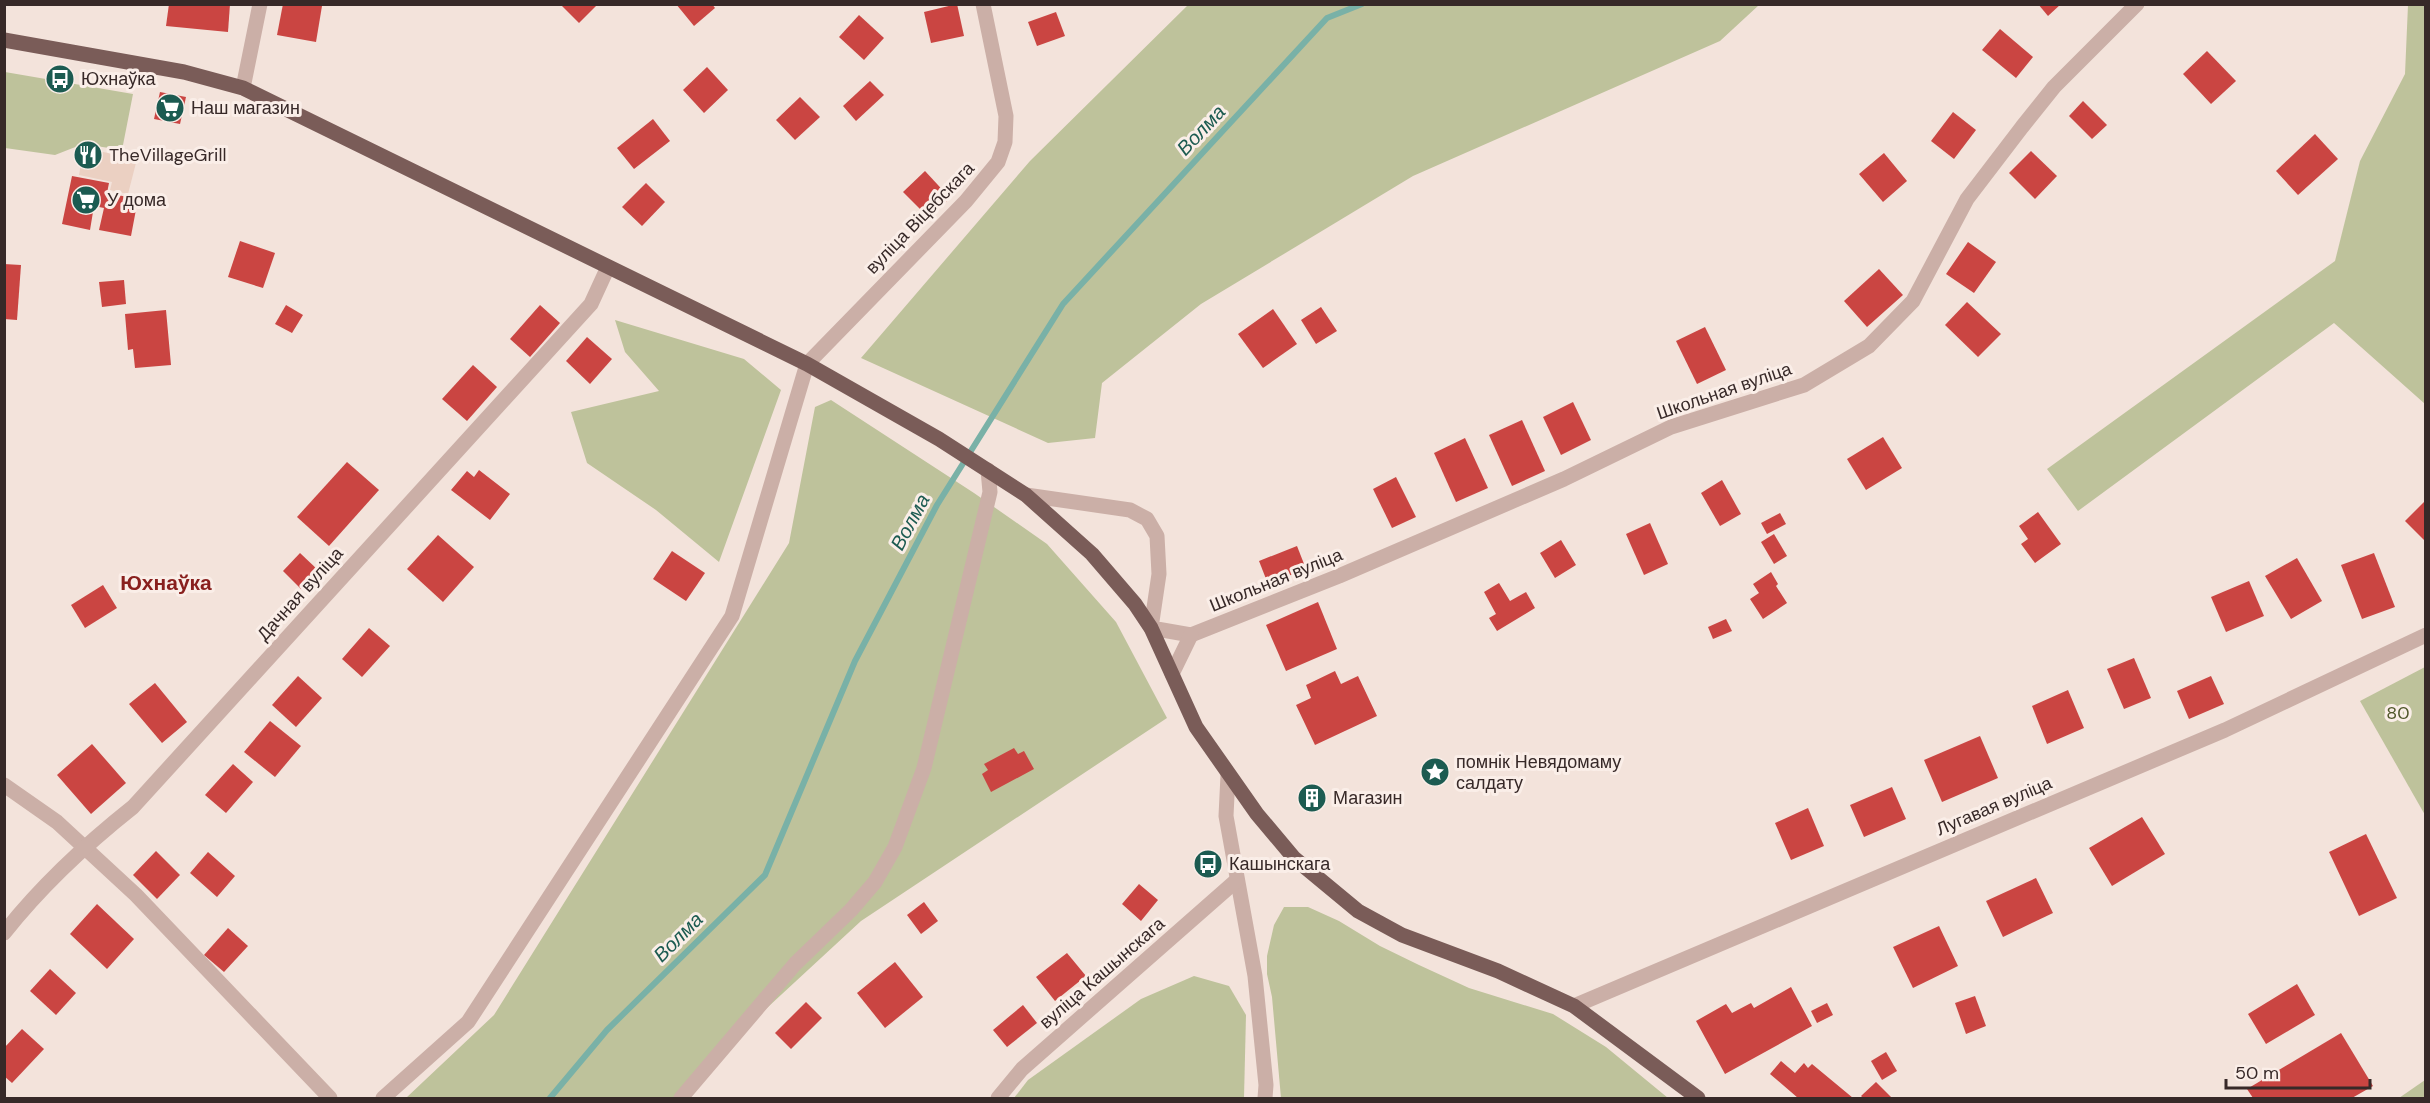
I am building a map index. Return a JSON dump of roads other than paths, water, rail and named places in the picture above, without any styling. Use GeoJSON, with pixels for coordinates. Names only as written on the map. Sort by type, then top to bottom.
{"type":"FeatureCollection","features":[{"type":"Feature","properties":{"kind":"main road"},"geometry":{"type":"LineString","coordinates":[[4,40],[184,72],[243,88],[807,364],[939,439],[1026,495],[1092,554],[1121,586],[1151,628],[1196,727],[1228,775],[1294,858],[1358,911],[1402,935],[1487,967],[1574,1006],[1698,1098]]}},
{"type":"Feature","properties":{"kind":"street"},"geometry":{"type":"LineString","coordinates":[[243,88],[260,4]]}},
{"type":"Feature","properties":{"kind":"street","name":"вуліца Віцебскага"},"geometry":{"type":"LineString","coordinates":[[807,364],[966,201],[998,162],[1005,142],[1006,116],[983,4]]}},
{"type":"Feature","properties":{"kind":"street","name":"Школьная вуліца"},"geometry":{"type":"LineString","coordinates":[[1191,635],[1393,553],[1563,479],[1671,427],[1804,385],[1869,346],[1913,301],[1967,199],[2022,127],[2054,87],[2137,4]]}},
{"type":"Feature","properties":{"kind":"street","name":"Дачная вуліца"},"geometry":{"type":"LineString","coordinates":[[4,933],[27,903],[84,846],[133,807],[591,304],[608,267]]}},
{"type":"Feature","properties":{"kind":"street"},"geometry":{"type":"LineString","coordinates":[[382,1098],[468,1022],[732,616],[807,364]]}},
{"type":"Feature","properties":{"kind":"street"},"geometry":{"type":"LineString","coordinates":[[681,1098],[795,964],[851,910],[875,882],[895,847],[924,768],[948,676],[990,492],[988,470]]}},
{"type":"Feature","properties":{"kind":"street"},"geometry":{"type":"LineString","coordinates":[[1026,495],[1130,510],[1147,519],[1157,536],[1159,574],[1151,628],[1191,635],[1172,674]]}},
{"type":"Feature","properties":{"kind":"street","name":"Лугавая вуліца"},"geometry":{"type":"LineString","coordinates":[[1574,1006],[2225,730],[2426,635]]}},
{"type":"Feature","properties":{"kind":"street"},"geometry":{"type":"LineString","coordinates":[[1228,775],[1226,816],[1255,976],[1266,1085],[1265,1098]]}},
{"type":"Feature","properties":{"kind":"street"},"geometry":{"type":"LineString","coordinates":[[4,785],[57,822],[145,903],[330,1098]]}},
{"type":"Feature","properties":{"kind":"street","name":"вуліца Кашынскага"},"geometry":{"type":"LineString","coordinates":[[998,1098],[1022,1069],[1237,880]]}},
{"type":"Feature","properties":{"kind":"waterway","name":"Волма"},"geometry":{"type":"LineString","coordinates":[[550,1098],[607,1030],[765,875],[855,661],[937,505],[1063,304],[1327,18],[1362,4]]}},
{"type":"Feature","properties":{"kind":"place","name":"Юхнаўка"},"geometry":{"type":"Point","coordinates":[60,79]}},
{"type":"Feature","properties":{"kind":"place","name":"Наш магазин"},"geometry":{"type":"Point","coordinates":[170,108]}},
{"type":"Feature","properties":{"kind":"place","name":"TheVillageGrill"},"geometry":{"type":"Point","coordinates":[88,155]}},
{"type":"Feature","properties":{"kind":"place","name":"У дома"},"geometry":{"type":"Point","coordinates":[86,200]}},
{"type":"Feature","properties":{"kind":"place","name":"помнік Невядомаму салдату"},"geometry":{"type":"Point","coordinates":[1435,772]}},
{"type":"Feature","properties":{"kind":"place","name":"Магазин"},"geometry":{"type":"Point","coordinates":[1312,798]}},
{"type":"Feature","properties":{"kind":"place","name":"Кашынскага"},"geometry":{"type":"Point","coordinates":[1208,864]}},
{"type":"Feature","properties":{"kind":"district","name":"Юхнаўка"},"geometry":{"type":"Point","coordinates":[166,583]}},
{"type":"Feature","properties":{"kind":"park label","name":"80"},"geometry":{"type":"Point","coordinates":[2398,713]}}]}
